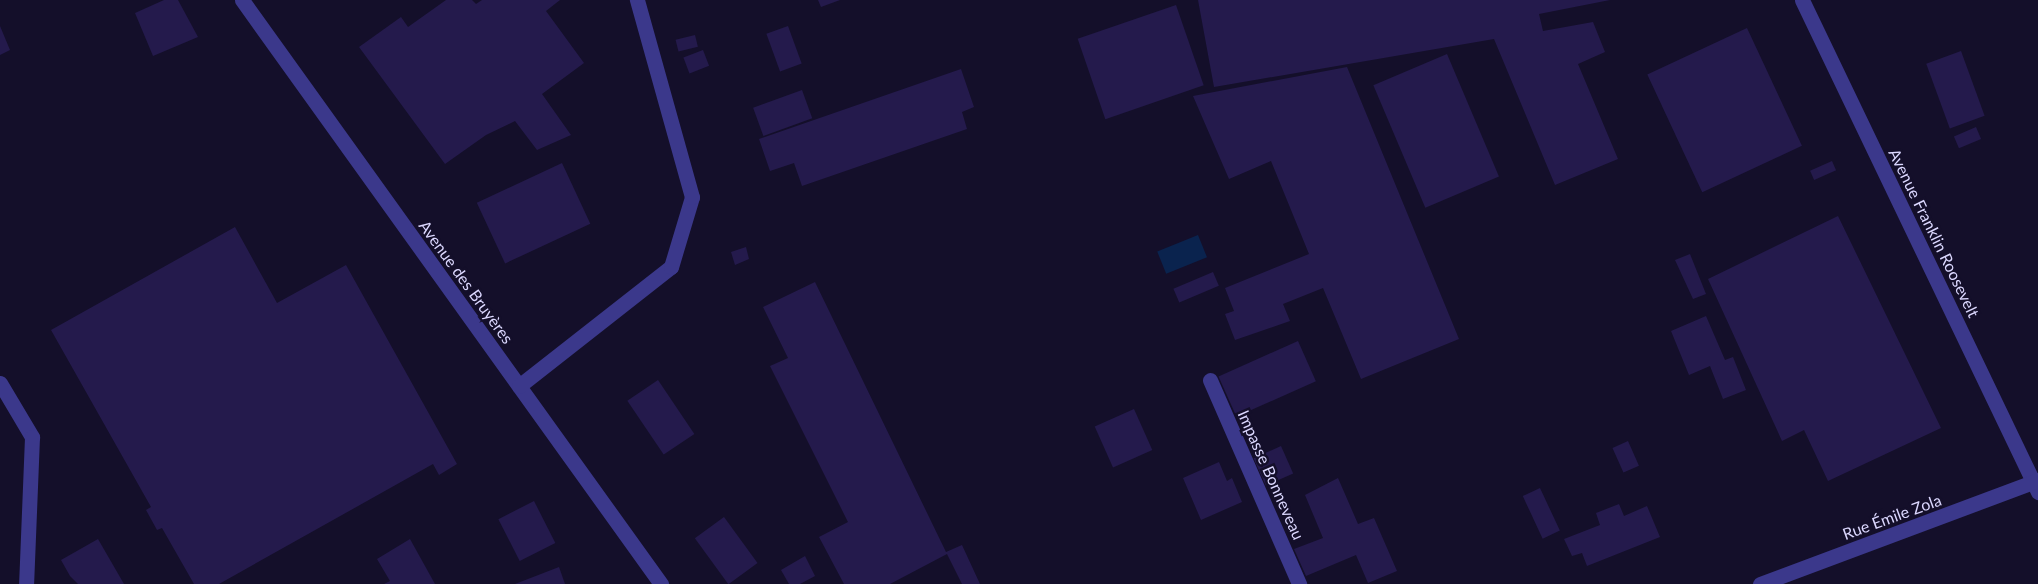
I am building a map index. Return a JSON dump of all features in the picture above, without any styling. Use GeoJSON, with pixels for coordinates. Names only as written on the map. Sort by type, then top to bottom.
{"type":"FeatureCollection","features":[{"type":"Feature","properties":{"kind":"street","name":"Avenue des Bruyères"},"geometry":{"type":"LineString","coordinates":[[242,0],[661,584]]}},
{"type":"Feature","properties":{"kind":"street"},"geometry":{"type":"LineString","coordinates":[[519,386],[671,267],[692,196],[637,0]]}},
{"type":"Feature","properties":{"kind":"street","name":"Avenue Franklin Roosevelt"},"geometry":{"type":"LineString","coordinates":[[1802,0],[2037,485]]}},
{"type":"Feature","properties":{"kind":"street","name":"Impasse Bonneveau"},"geometry":{"type":"LineString","coordinates":[[1210,380],[1299,584]]}},
{"type":"Feature","properties":{"kind":"street"},"geometry":{"type":"LineString","coordinates":[[0,383],[32,437],[26,584]]}},
{"type":"Feature","properties":{"kind":"street","name":"Rue Émile Zola"},"geometry":{"type":"LineString","coordinates":[[1760,584],[2037,485]]}},
{"type":"Feature","properties":{"kind":"water"},"geometry":{"type":"Polygon","coordinates":[[[1198,235],[1207,257],[1166,274],[1157,251],[1198,235]]]}},
{"type":"Feature","properties":{"kind":"building"},"geometry":{"type":"Polygon","coordinates":[[[164,0],[178,0],[198,37],[153,56],[135,13],[164,0]]]}},
{"type":"Feature","properties":{"kind":"building"},"geometry":{"type":"Polygon","coordinates":[[[446,0],[472,0],[476,4],[482,0],[560,0],[546,11],[584,63],[542,94],[571,135],[537,150],[515,121],[486,135],[445,164],[359,47],[401,17],[408,27],[446,0]]]}},
{"type":"Feature","properties":{"kind":"building"},"geometry":{"type":"Polygon","coordinates":[[[818,0],[840,0],[821,7],[818,0]]]}},
{"type":"Feature","properties":{"kind":"building"},"geometry":{"type":"Polygon","coordinates":[[[1198,0],[1610,0],[1539,14],[1543,31],[1593,22],[1605,52],[1578,64],[1618,159],[1555,185],[1494,39],[1214,87],[1198,0]]]}},
{"type":"Feature","properties":{"kind":"building"},"geometry":{"type":"Polygon","coordinates":[[[1176,5],[1204,85],[1105,119],[1078,39],[1176,5]]]}},
{"type":"Feature","properties":{"kind":"building"},"geometry":{"type":"Polygon","coordinates":[[[0,26],[10,50],[0,55],[0,26]]]}},
{"type":"Feature","properties":{"kind":"building"},"geometry":{"type":"Polygon","coordinates":[[[788,26],[802,64],[780,71],[766,34],[788,26]]]}},
{"type":"Feature","properties":{"kind":"building"},"geometry":{"type":"Polygon","coordinates":[[[1747,28],[1802,146],[1702,192],[1647,74],[1747,28]]]}},
{"type":"Feature","properties":{"kind":"building"},"geometry":{"type":"Polygon","coordinates":[[[695,35],[698,47],[678,51],[676,40],[695,35]]]}},
{"type":"Feature","properties":{"kind":"building"},"geometry":{"type":"Polygon","coordinates":[[[703,50],[709,66],[689,73],[683,58],[703,50]]]}},
{"type":"Feature","properties":{"kind":"building"},"geometry":{"type":"Polygon","coordinates":[[[1961,51],[1985,116],[1950,128],[1926,64],[1961,51]]]}},
{"type":"Feature","properties":{"kind":"building"},"geometry":{"type":"Polygon","coordinates":[[[1447,54],[1499,176],[1425,208],[1373,85],[1447,54]]]}},
{"type":"Feature","properties":{"kind":"building"},"geometry":{"type":"Polygon","coordinates":[[[1347,67],[1459,339],[1361,379],[1323,288],[1283,304],[1290,321],[1235,340],[1225,314],[1234,311],[1225,288],[1309,254],[1271,161],[1229,179],[1193,96],[1347,67]]]}},
{"type":"Feature","properties":{"kind":"building"},"geometry":{"type":"Polygon","coordinates":[[[961,69],[974,107],[962,112],[967,129],[802,186],[794,163],[770,171],[759,139],[961,69]]]}},
{"type":"Feature","properties":{"kind":"building"},"geometry":{"type":"Polygon","coordinates":[[[802,90],[812,118],[763,136],[753,108],[802,90]]]}},
{"type":"Feature","properties":{"kind":"building"},"geometry":{"type":"Polygon","coordinates":[[[1976,127],[1981,139],[1959,148],[1954,136],[1976,127]]]}},
{"type":"Feature","properties":{"kind":"building"},"geometry":{"type":"Polygon","coordinates":[[[1832,161],[1836,170],[1814,180],[1810,171],[1832,161]]]}},
{"type":"Feature","properties":{"kind":"building"},"geometry":{"type":"Polygon","coordinates":[[[562,163],[590,224],[505,263],[477,203],[562,163]]]}},
{"type":"Feature","properties":{"kind":"building"},"geometry":{"type":"Polygon","coordinates":[[[1838,216],[1941,428],[1828,481],[1804,430],[1782,441],[1708,279],[1838,216]]]}},
{"type":"Feature","properties":{"kind":"building"},"geometry":{"type":"Polygon","coordinates":[[[235,227],[277,303],[346,265],[457,464],[439,475],[433,464],[219,584],[194,584],[162,528],[157,530],[146,510],[151,507],[51,330],[235,227]]]}},
{"type":"Feature","properties":{"kind":"building"},"geometry":{"type":"Polygon","coordinates":[[[746,247],[749,259],[735,265],[731,252],[746,247]]]}},
{"type":"Feature","properties":{"kind":"building"},"geometry":{"type":"Polygon","coordinates":[[[1690,254],[1706,294],[1693,299],[1675,260],[1690,254]]]}},
{"type":"Feature","properties":{"kind":"building"},"geometry":{"type":"Polygon","coordinates":[[[1213,272],[1219,286],[1179,303],[1173,289],[1213,272]]]}},
{"type":"Feature","properties":{"kind":"building"},"geometry":{"type":"Polygon","coordinates":[[[815,282],[946,552],[962,545],[980,584],[962,584],[947,554],[890,584],[844,584],[819,537],[848,522],[770,366],[788,358],[763,307],[815,282]]]}},
{"type":"Feature","properties":{"kind":"building"},"geometry":{"type":"Polygon","coordinates":[[[1706,316],[1725,360],[1733,357],[1746,390],[1723,399],[1710,366],[1689,375],[1671,331],[1706,316]]]}},
{"type":"Feature","properties":{"kind":"building"},"geometry":{"type":"Polygon","coordinates":[[[1298,341],[1316,381],[1236,417],[1219,376],[1298,341]]]}},
{"type":"Feature","properties":{"kind":"building"},"geometry":{"type":"Polygon","coordinates":[[[658,380],[694,434],[664,455],[627,401],[658,380]]]}},
{"type":"Feature","properties":{"kind":"building"},"geometry":{"type":"Polygon","coordinates":[[[1134,409],[1152,450],[1113,468],[1095,426],[1134,409]]]}},
{"type":"Feature","properties":{"kind":"building"},"geometry":{"type":"Polygon","coordinates":[[[1628,441],[1639,466],[1623,473],[1612,448],[1628,441]]]}},
{"type":"Feature","properties":{"kind":"building"},"geometry":{"type":"Polygon","coordinates":[[[1281,446],[1293,473],[1266,486],[1254,458],[1281,446]]]}},
{"type":"Feature","properties":{"kind":"building"},"geometry":{"type":"Polygon","coordinates":[[[1219,462],[1227,481],[1232,478],[1242,502],[1201,520],[1183,478],[1219,462]]]}},
{"type":"Feature","properties":{"kind":"building"},"geometry":{"type":"Polygon","coordinates":[[[1338,478],[1358,524],[1374,518],[1397,571],[1368,583],[1356,555],[1306,576],[1294,549],[1323,538],[1305,495],[1338,478]]]}},
{"type":"Feature","properties":{"kind":"building"},"geometry":{"type":"Polygon","coordinates":[[[1540,488],[1560,531],[1543,539],[1523,496],[1540,488]]]}},
{"type":"Feature","properties":{"kind":"building"},"geometry":{"type":"Polygon","coordinates":[[[534,501],[555,543],[520,561],[498,519],[534,501]]]}},
{"type":"Feature","properties":{"kind":"building"},"geometry":{"type":"Polygon","coordinates":[[[1619,504],[1624,516],[1647,506],[1660,537],[1587,566],[1582,553],[1572,556],[1564,539],[1600,525],[1596,513],[1619,504]]]}},
{"type":"Feature","properties":{"kind":"building"},"geometry":{"type":"Polygon","coordinates":[[[724,517],[758,563],[728,584],[695,538],[724,517]]]}},
{"type":"Feature","properties":{"kind":"building"},"geometry":{"type":"Polygon","coordinates":[[[98,539],[124,584],[78,584],[70,576],[61,560],[98,539]]]}},
{"type":"Feature","properties":{"kind":"building"},"geometry":{"type":"Polygon","coordinates":[[[410,539],[435,584],[384,584],[390,581],[377,559],[410,539]]]}},
{"type":"Feature","properties":{"kind":"building"},"geometry":{"type":"Polygon","coordinates":[[[805,556],[815,576],[800,584],[789,584],[781,570],[805,556]]]}},
{"type":"Feature","properties":{"kind":"building"},"geometry":{"type":"Polygon","coordinates":[[[559,567],[565,584],[515,584],[559,567]]]}}]}
